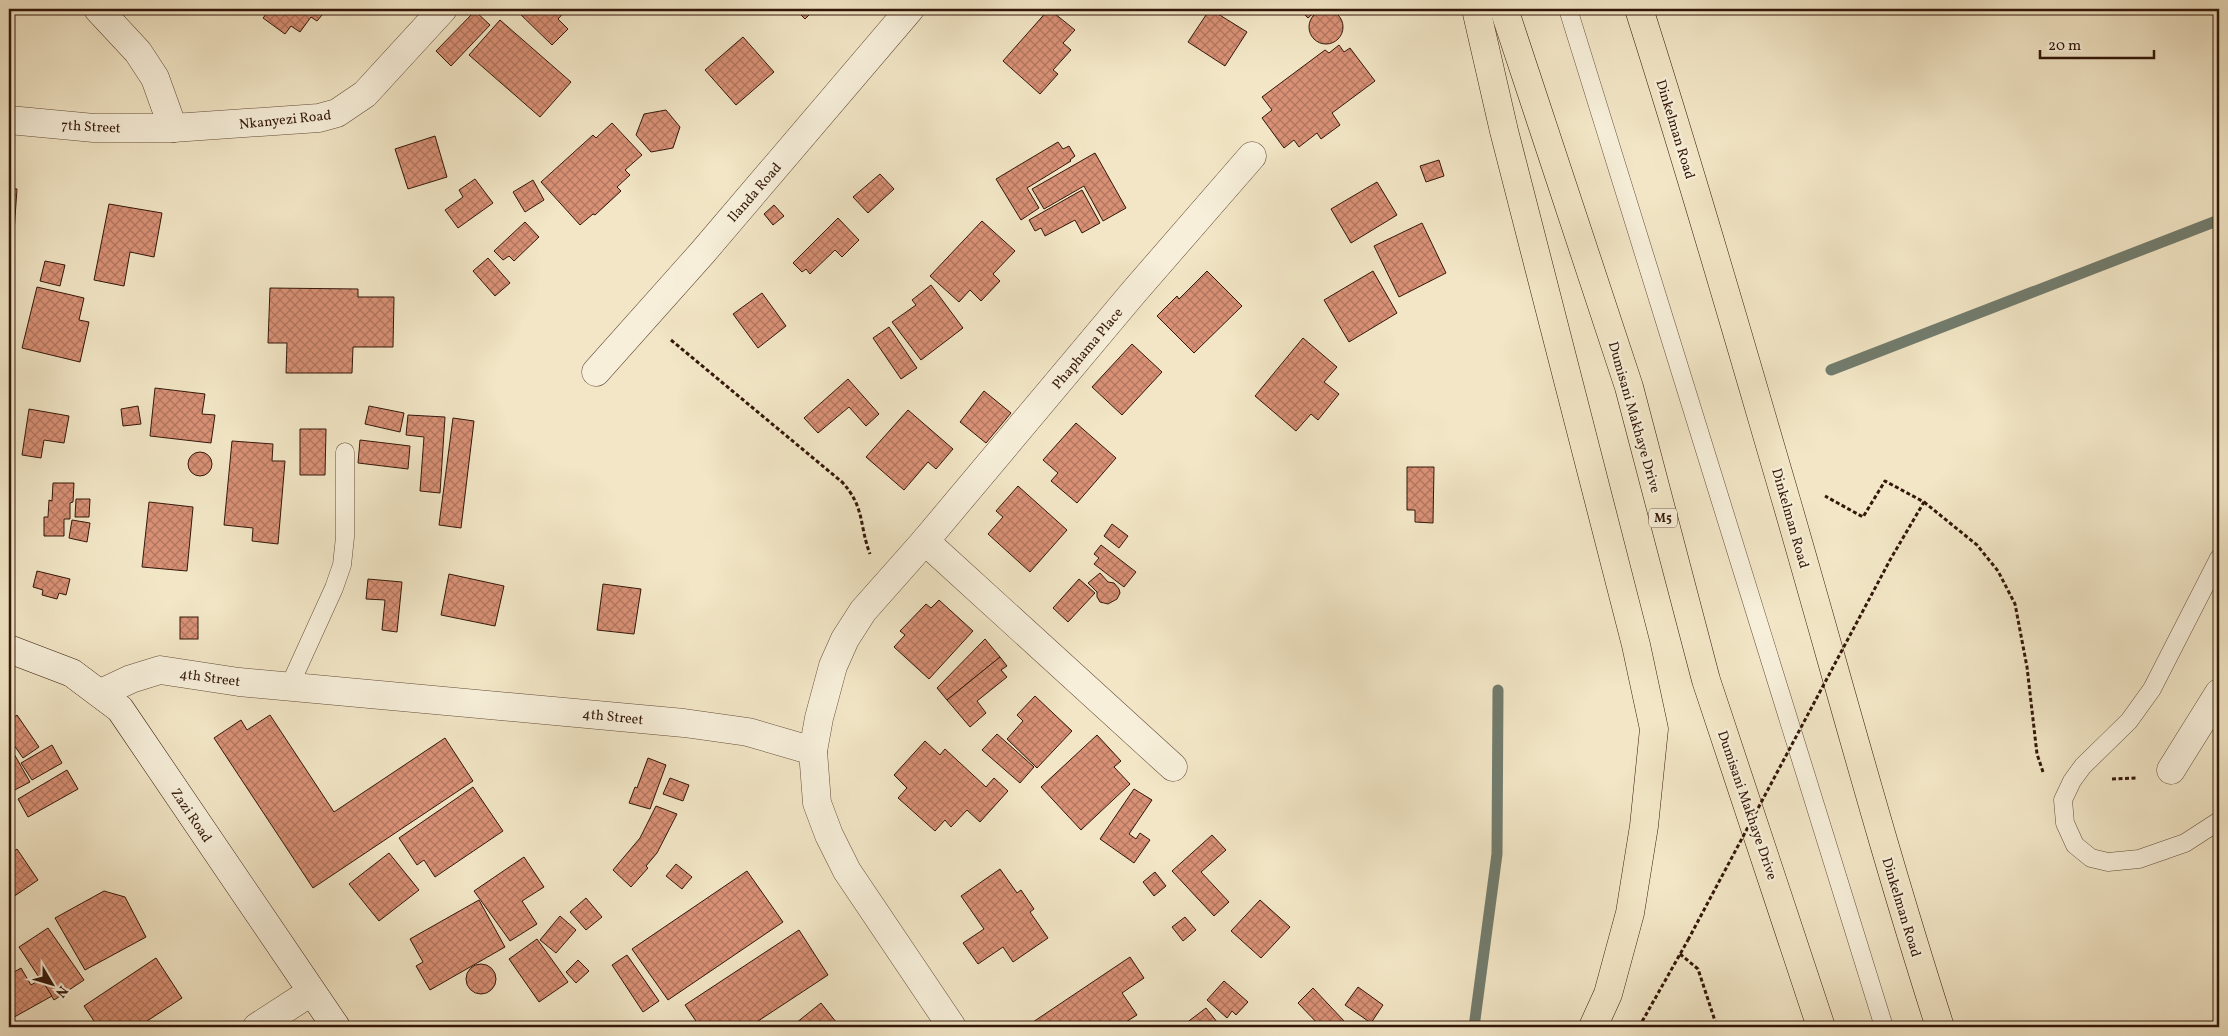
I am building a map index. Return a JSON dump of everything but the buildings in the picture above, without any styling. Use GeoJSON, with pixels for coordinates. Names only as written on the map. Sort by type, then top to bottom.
{"type":"FeatureCollection","features":[{"type":"Feature","properties":{"kind":"main road"},"geometry":{"type":"LineString","coordinates":[[1476,9],[1507,141],[1636,645],[1654,729],[1644,826],[1630,913],[1608,994],[1593,1027]]}},
{"type":"Feature","properties":{"kind":"main road","name":"Dumisani Makhaye Drive"},"geometry":{"type":"LineString","coordinates":[[1504,9],[1629,387],[1706,680],[1821,1027]]}},
{"type":"Feature","properties":{"kind":"main road","name":"Dinkelman Road"},"geometry":{"type":"LineString","coordinates":[[1639,9],[1780,481],[1898,898],[1940,1027]]}},
{"type":"Feature","properties":{"kind":"street"},"geometry":{"type":"LineString","coordinates":[[98,9],[138,52],[155,78],[173,128]]}},
{"type":"Feature","properties":{"kind":"street","name":"Nkanyezi Road"},"geometry":{"type":"LineString","coordinates":[[173,128],[319,118],[336,113],[365,94],[443,9]]}},
{"type":"Feature","properties":{"kind":"street","name":"Ilanda Road"},"geometry":{"type":"LineString","coordinates":[[596,372],[703,252],[910,9]]}},
{"type":"Feature","properties":{"kind":"street","name":"7th Street"},"geometry":{"type":"LineString","coordinates":[[9,120],[94,128],[173,128]]}},
{"type":"Feature","properties":{"kind":"street","name":"Phaphama Place"},"geometry":{"type":"LineString","coordinates":[[813,751],[819,718],[833,666],[845,639],[863,611],[1252,156]]}},
{"type":"Feature","properties":{"kind":"street"},"geometry":{"type":"LineString","coordinates":[[924,541],[1172,767]]}},
{"type":"Feature","properties":{"kind":"street","name":"Zazi Road"},"geometry":{"type":"LineString","coordinates":[[9,649],[72,673],[120,709],[336,1027]]}},
{"type":"Feature","properties":{"kind":"street","name":"4th Street"},"geometry":{"type":"LineString","coordinates":[[101,693],[131,678],[160,670],[289,687],[684,723],[748,732],[813,751]]}},
{"type":"Feature","properties":{"kind":"street"},"geometry":{"type":"LineString","coordinates":[[2171,770],[2219,693]]}},
{"type":"Feature","properties":{"kind":"street"},"geometry":{"type":"LineString","coordinates":[[813,751],[817,803],[847,871],[952,1027]]}},
{"type":"Feature","properties":{"kind":"street"},"geometry":{"type":"LineString","coordinates":[[257,1027],[311,992]]}},
{"type":"Feature","properties":{"kind":"lane"},"geometry":{"type":"LineString","coordinates":[[1568,9],[1884,1027]]}},
{"type":"Feature","properties":{"kind":"lane"},"geometry":{"type":"LineString","coordinates":[[289,687],[334,588],[342,565],[345,537],[345,452]]}},
{"type":"Feature","properties":{"kind":"lane"},"geometry":{"type":"LineString","coordinates":[[2219,558],[2152,689],[2129,721],[2083,766],[2072,780],[2063,800],[2065,823],[2076,845],[2091,858],[2108,862],[2138,859],[2185,843],[2219,821]]}},
{"type":"Feature","properties":{"kind":"path"},"geometry":{"type":"LineString","coordinates":[[644,317],[842,482],[852,493],[858,504],[868,549],[883,587]]}},
{"type":"Feature","properties":{"kind":"path"},"geometry":{"type":"LineString","coordinates":[[1825,496],[1862,517],[1885,481],[1924,502],[1977,545],[1998,571],[2015,604],[2027,667],[2037,754],[2042,769],[2048,777],[2060,781],[2154,777],[2171,770]]}},
{"type":"Feature","properties":{"kind":"path"},"geometry":{"type":"LineString","coordinates":[[1639,1027],[1688,940],[1886,569],[1924,502]]}},
{"type":"Feature","properties":{"kind":"path"},"geometry":{"type":"LineString","coordinates":[[1680,954],[1698,969],[1717,1027]]}},
{"type":"Feature","properties":{"kind":"waterway"},"geometry":{"type":"LineString","coordinates":[[1831,370],[2219,220]]}},
{"type":"Feature","properties":{"kind":"waterway"},"geometry":{"type":"LineString","coordinates":[[1474,1027],[1497,854],[1498,690]]}}]}
